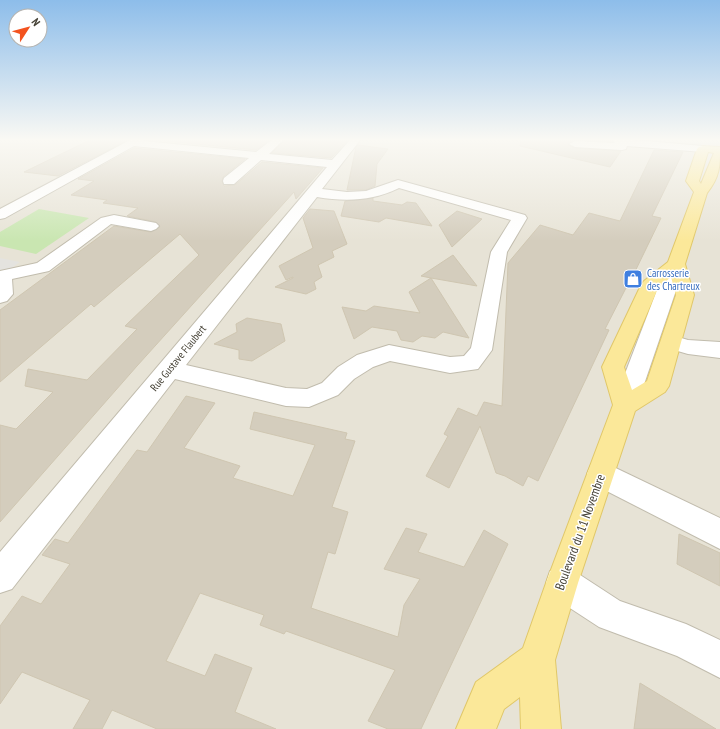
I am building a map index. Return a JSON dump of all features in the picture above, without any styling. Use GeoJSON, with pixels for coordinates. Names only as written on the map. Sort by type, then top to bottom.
{"type":"FeatureCollection","features":[{"type":"Feature","properties":{"kind":"main road"},"geometry":{"type":"LineString","coordinates":[[695,173],[692,181],[700,192]]}},
{"type":"Feature","properties":{"kind":"main road"},"geometry":{"type":"LineString","coordinates":[[625,405],[657,386],[685,295],[676,264],[700,192],[709,184],[714,173]]}},
{"type":"Feature","properties":{"kind":"main road","name":"Boulevard du 11 Novembre"},"geometry":{"type":"LineString","coordinates":[[541,729],[537,660],[562,583],[625,405]]}},
{"type":"Feature","properties":{"kind":"main road"},"geometry":{"type":"LineString","coordinates":[[476,729],[490,696],[537,660]]}},
{"type":"Feature","properties":{"kind":"street"},"geometry":{"type":"LineString","coordinates":[[0,215],[76,173]]}},
{"type":"Feature","properties":{"kind":"street"},"geometry":{"type":"LineString","coordinates":[[229,181],[239,173]]}},
{"type":"Feature","properties":{"kind":"street","name":"Rue Gustave Flaubert"},"geometry":{"type":"LineString","coordinates":[[0,577],[329,173]]}},
{"type":"Feature","properties":{"kind":"street"},"geometry":{"type":"LineString","coordinates":[[169,369],[286,397],[309,398],[330,389],[346,373],[365,361],[389,353],[450,365],[470,363],[481,350],[499,252],[520,218],[398,184],[380,193],[358,197],[313,192]]}},
{"type":"Feature","properties":{"kind":"street"},"geometry":{"type":"LineString","coordinates":[[0,297],[4,294],[3,276],[43,267],[106,221],[114,219],[151,226]]}},
{"type":"Feature","properties":{"kind":"street"},"geometry":{"type":"LineString","coordinates":[[625,405],[676,264]]}},
{"type":"Feature","properties":{"kind":"street"},"geometry":{"type":"LineString","coordinates":[[671,342],[688,348],[720,350]]}},
{"type":"Feature","properties":{"kind":"street"},"geometry":{"type":"LineString","coordinates":[[601,474],[720,534]]}},
{"type":"Feature","properties":{"kind":"street"},"geometry":{"type":"LineString","coordinates":[[562,583],[611,615],[686,642],[720,660]]}},
{"type":"Feature","properties":{"kind":"shaded area"},"geometry":{"type":"Polygon","coordinates":[[[0,173],[720,173],[720,729],[0,729],[0,173]]]}},
{"type":"Feature","properties":{"kind":"shaded area"},"geometry":{"type":"Polygon","coordinates":[[[0,258],[20,262],[0,276],[0,258]]]}},
{"type":"Feature","properties":{"kind":"green space"},"geometry":{"type":"Polygon","coordinates":[[[39,209],[89,218],[36,254],[0,246],[0,232],[39,209]]]}},
{"type":"Feature","properties":{"kind":"building"},"geometry":{"type":"Polygon","coordinates":[[[33,173],[64,173],[58,176],[33,173]]]}},
{"type":"Feature","properties":{"kind":"building"},"geometry":{"type":"Polygon","coordinates":[[[89,173],[228,173],[223,177],[222,181],[224,186],[235,185],[249,173],[319,173],[296,199],[294,192],[137,366],[0,522],[0,425],[16,429],[53,392],[25,386],[28,369],[87,380],[137,329],[125,326],[199,255],[180,234],[94,307],[91,304],[0,382],[0,310],[114,226],[151,232],[160,227],[156,222],[127,216],[138,208],[103,203],[107,200],[71,195],[94,181],[78,179],[89,173]]]}},
{"type":"Feature","properties":{"kind":"building"},"geometry":{"type":"Polygon","coordinates":[[[351,173],[376,173],[375,186],[366,190],[347,190],[351,173]]]}},
{"type":"Feature","properties":{"kind":"building"},"geometry":{"type":"Polygon","coordinates":[[[643,173],[673,173],[652,216],[661,218],[605,329],[609,330],[538,481],[528,476],[523,486],[505,476],[496,473],[480,426],[449,488],[426,476],[448,436],[444,434],[458,408],[477,416],[484,402],[502,406],[508,263],[540,225],[573,235],[589,213],[620,221],[643,173]]]}},
{"type":"Feature","properties":{"kind":"building"},"geometry":{"type":"Polygon","coordinates":[[[373,198],[373,201],[402,205],[407,202],[416,203],[432,226],[386,218],[379,222],[341,216],[345,201],[373,198]]]}},
{"type":"Feature","properties":{"kind":"building"},"geometry":{"type":"Polygon","coordinates":[[[310,209],[334,211],[347,244],[332,251],[334,257],[318,265],[322,277],[314,282],[316,289],[306,294],[275,287],[293,278],[286,280],[279,266],[313,248],[303,218],[310,209]]]}},
{"type":"Feature","properties":{"kind":"building"},"geometry":{"type":"Polygon","coordinates":[[[457,211],[482,219],[452,247],[439,225],[457,211]]]}},
{"type":"Feature","properties":{"kind":"building"},"geometry":{"type":"Polygon","coordinates":[[[453,255],[477,286],[421,276],[453,255]]]}},
{"type":"Feature","properties":{"kind":"building"},"geometry":{"type":"Polygon","coordinates":[[[431,278],[469,338],[443,332],[435,338],[422,336],[413,342],[401,340],[397,331],[372,327],[354,339],[342,307],[366,311],[374,306],[420,313],[409,292],[431,278]]]}},
{"type":"Feature","properties":{"kind":"building"},"geometry":{"type":"Polygon","coordinates":[[[247,318],[281,324],[285,341],[252,361],[239,359],[239,350],[214,344],[237,332],[236,324],[247,318]]]}},
{"type":"Feature","properties":{"kind":"building"},"geometry":{"type":"Polygon","coordinates":[[[186,396],[215,403],[184,448],[240,466],[233,478],[293,496],[315,445],[250,429],[254,412],[347,433],[345,439],[355,441],[332,507],[348,512],[335,554],[328,552],[311,608],[398,637],[404,605],[420,579],[384,569],[406,528],[427,534],[418,552],[464,567],[484,530],[508,544],[421,729],[388,729],[368,721],[395,670],[286,631],[284,634],[260,625],[264,615],[200,593],[166,661],[205,676],[215,654],[252,668],[235,712],[276,729],[157,729],[112,710],[102,729],[73,729],[90,700],[22,672],[0,704],[0,626],[22,596],[41,604],[70,564],[42,555],[55,539],[68,543],[137,450],[147,452],[186,396]]]}},
{"type":"Feature","properties":{"kind":"building"},"geometry":{"type":"Polygon","coordinates":[[[679,534],[720,553],[720,586],[677,564],[679,534]]]}},
{"type":"Feature","properties":{"kind":"building"},"geometry":{"type":"Polygon","coordinates":[[[640,683],[716,729],[634,729],[640,683]]]}},
{"type":"Feature","properties":{"kind":"place","name":"Carrosserie des Chartreux"},"geometry":{"type":"Point","coordinates":[633,279]}}]}
